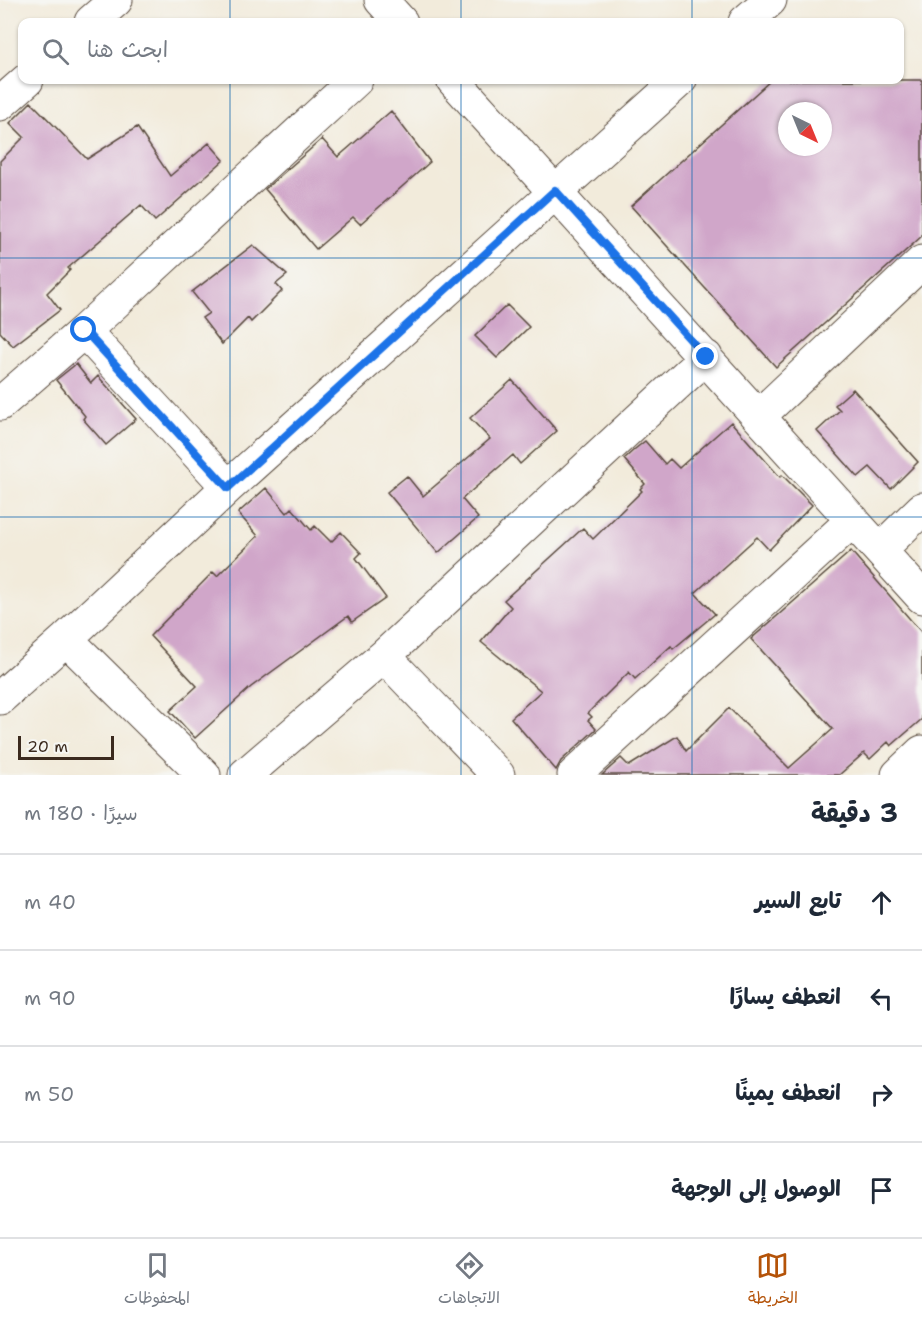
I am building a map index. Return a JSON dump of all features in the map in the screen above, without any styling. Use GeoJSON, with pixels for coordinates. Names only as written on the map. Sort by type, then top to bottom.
{"type":"FeatureCollection","features":[{"type":"Feature","properties":{"kind":"street"},"geometry":{"type":"LineString","coordinates":[[96,18],[116,0]]}},
{"type":"Feature","properties":{"kind":"street"},"geometry":{"type":"LineString","coordinates":[[750,18],[770,0]]}},
{"type":"Feature","properties":{"kind":"street"},"geometry":{"type":"LineString","coordinates":[[0,104],[22,84]]}},
{"type":"Feature","properties":{"kind":"street"},"geometry":{"type":"LineString","coordinates":[[0,404],[84,330],[352,84]]}},
{"type":"Feature","properties":{"kind":"street"},"geometry":{"type":"LineString","coordinates":[[457,84],[922,597]]}},
{"type":"Feature","properties":{"kind":"street"},"geometry":{"type":"LineString","coordinates":[[0,698],[555,190],[675,84]]}},
{"type":"Feature","properties":{"kind":"street"},"geometry":{"type":"LineString","coordinates":[[759,416],[922,262]]}},
{"type":"Feature","properties":{"kind":"street"},"geometry":{"type":"LineString","coordinates":[[84,330],[228,488]]}},
{"type":"Feature","properties":{"kind":"street"},"geometry":{"type":"LineString","coordinates":[[245,775],[384,656],[706,357]]}},
{"type":"Feature","properties":{"kind":"street"},"geometry":{"type":"LineString","coordinates":[[880,549],[922,509]]}},
{"type":"Feature","properties":{"kind":"street"},"geometry":{"type":"LineString","coordinates":[[574,775],[853,520]]}},
{"type":"Feature","properties":{"kind":"street"},"geometry":{"type":"LineString","coordinates":[[66,639],[204,775]]}},
{"type":"Feature","properties":{"kind":"street"},"geometry":{"type":"LineString","coordinates":[[384,656],[498,775]]}},
{"type":"Feature","properties":{"kind":"street"},"geometry":{"type":"LineString","coordinates":[[898,775],[922,752]]}},
{"type":"Feature","properties":{"kind":"building"},"geometry":{"type":"Polygon","coordinates":[[[904,80],[922,80],[922,236],[776,367],[631,206],[767,84],[904,84],[904,80]]]}},
{"type":"Feature","properties":{"kind":"building"},"geometry":{"type":"Polygon","coordinates":[[[31,102],[87,159],[137,127],[170,176],[209,143],[224,160],[155,221],[141,205],[68,268],[70,270],[47,293],[60,310],[13,346],[0,332],[0,161],[24,137],[10,123],[31,102]]]}},
{"type":"Feature","properties":{"kind":"building"},"geometry":{"type":"Polygon","coordinates":[[[391,111],[430,162],[360,224],[353,217],[316,249],[265,189],[322,139],[338,157],[391,111]]]}},
{"type":"Feature","properties":{"kind":"building"},"geometry":{"type":"Polygon","coordinates":[[[253,245],[287,275],[276,284],[282,291],[251,322],[248,318],[222,344],[202,318],[209,313],[192,292],[253,245]]]}},
{"type":"Feature","properties":{"kind":"building"},"geometry":{"type":"Polygon","coordinates":[[[507,305],[529,327],[497,358],[475,336],[507,305]]]}},
{"type":"Feature","properties":{"kind":"building"},"geometry":{"type":"Polygon","coordinates":[[[76,364],[91,383],[98,376],[136,419],[106,445],[83,419],[85,416],[56,380],[76,364]]]}},
{"type":"Feature","properties":{"kind":"building"},"geometry":{"type":"Polygon","coordinates":[[[512,380],[557,431],[520,464],[513,455],[462,499],[478,518],[438,553],[387,492],[407,476],[423,496],[490,439],[470,418],[512,380]]]}},
{"type":"Feature","properties":{"kind":"building"},"geometry":{"type":"Polygon","coordinates":[[[853,389],[918,462],[891,489],[870,467],[858,477],[817,431],[840,410],[835,405],[853,389]]]}},
{"type":"Feature","properties":{"kind":"building"},"geometry":{"type":"Polygon","coordinates":[[[731,422],[780,477],[782,475],[812,505],[769,550],[757,537],[695,593],[715,614],[673,649],[671,646],[635,679],[629,672],[588,713],[592,717],[588,720],[596,729],[561,761],[556,770],[511,718],[541,691],[481,642],[511,607],[504,600],[583,528],[593,539],[642,491],[640,489],[645,484],[624,459],[635,449],[645,441],[665,464],[670,459],[679,468],[731,422]]]}},
{"type":"Feature","properties":{"kind":"building"},"geometry":{"type":"Polygon","coordinates":[[[266,488],[287,513],[292,508],[311,530],[315,526],[331,542],[341,532],[361,553],[356,558],[386,598],[352,622],[348,616],[251,687],[195,738],[170,711],[197,686],[150,636],[213,572],[217,576],[258,536],[238,513],[266,488]]]}},
{"type":"Feature","properties":{"kind":"building"},"geometry":{"type":"Polygon","coordinates":[[[851,551],[922,633],[922,719],[891,746],[888,742],[870,759],[864,753],[839,775],[602,775],[621,758],[629,766],[677,736],[686,751],[729,708],[789,768],[833,729],[751,639],[851,551]]]}},
{"type":"Feature","properties":{"kind":"route"},"geometry":{"type":"LineString","coordinates":[[84,330],[228,488],[555,190],[706,357]]}}]}
